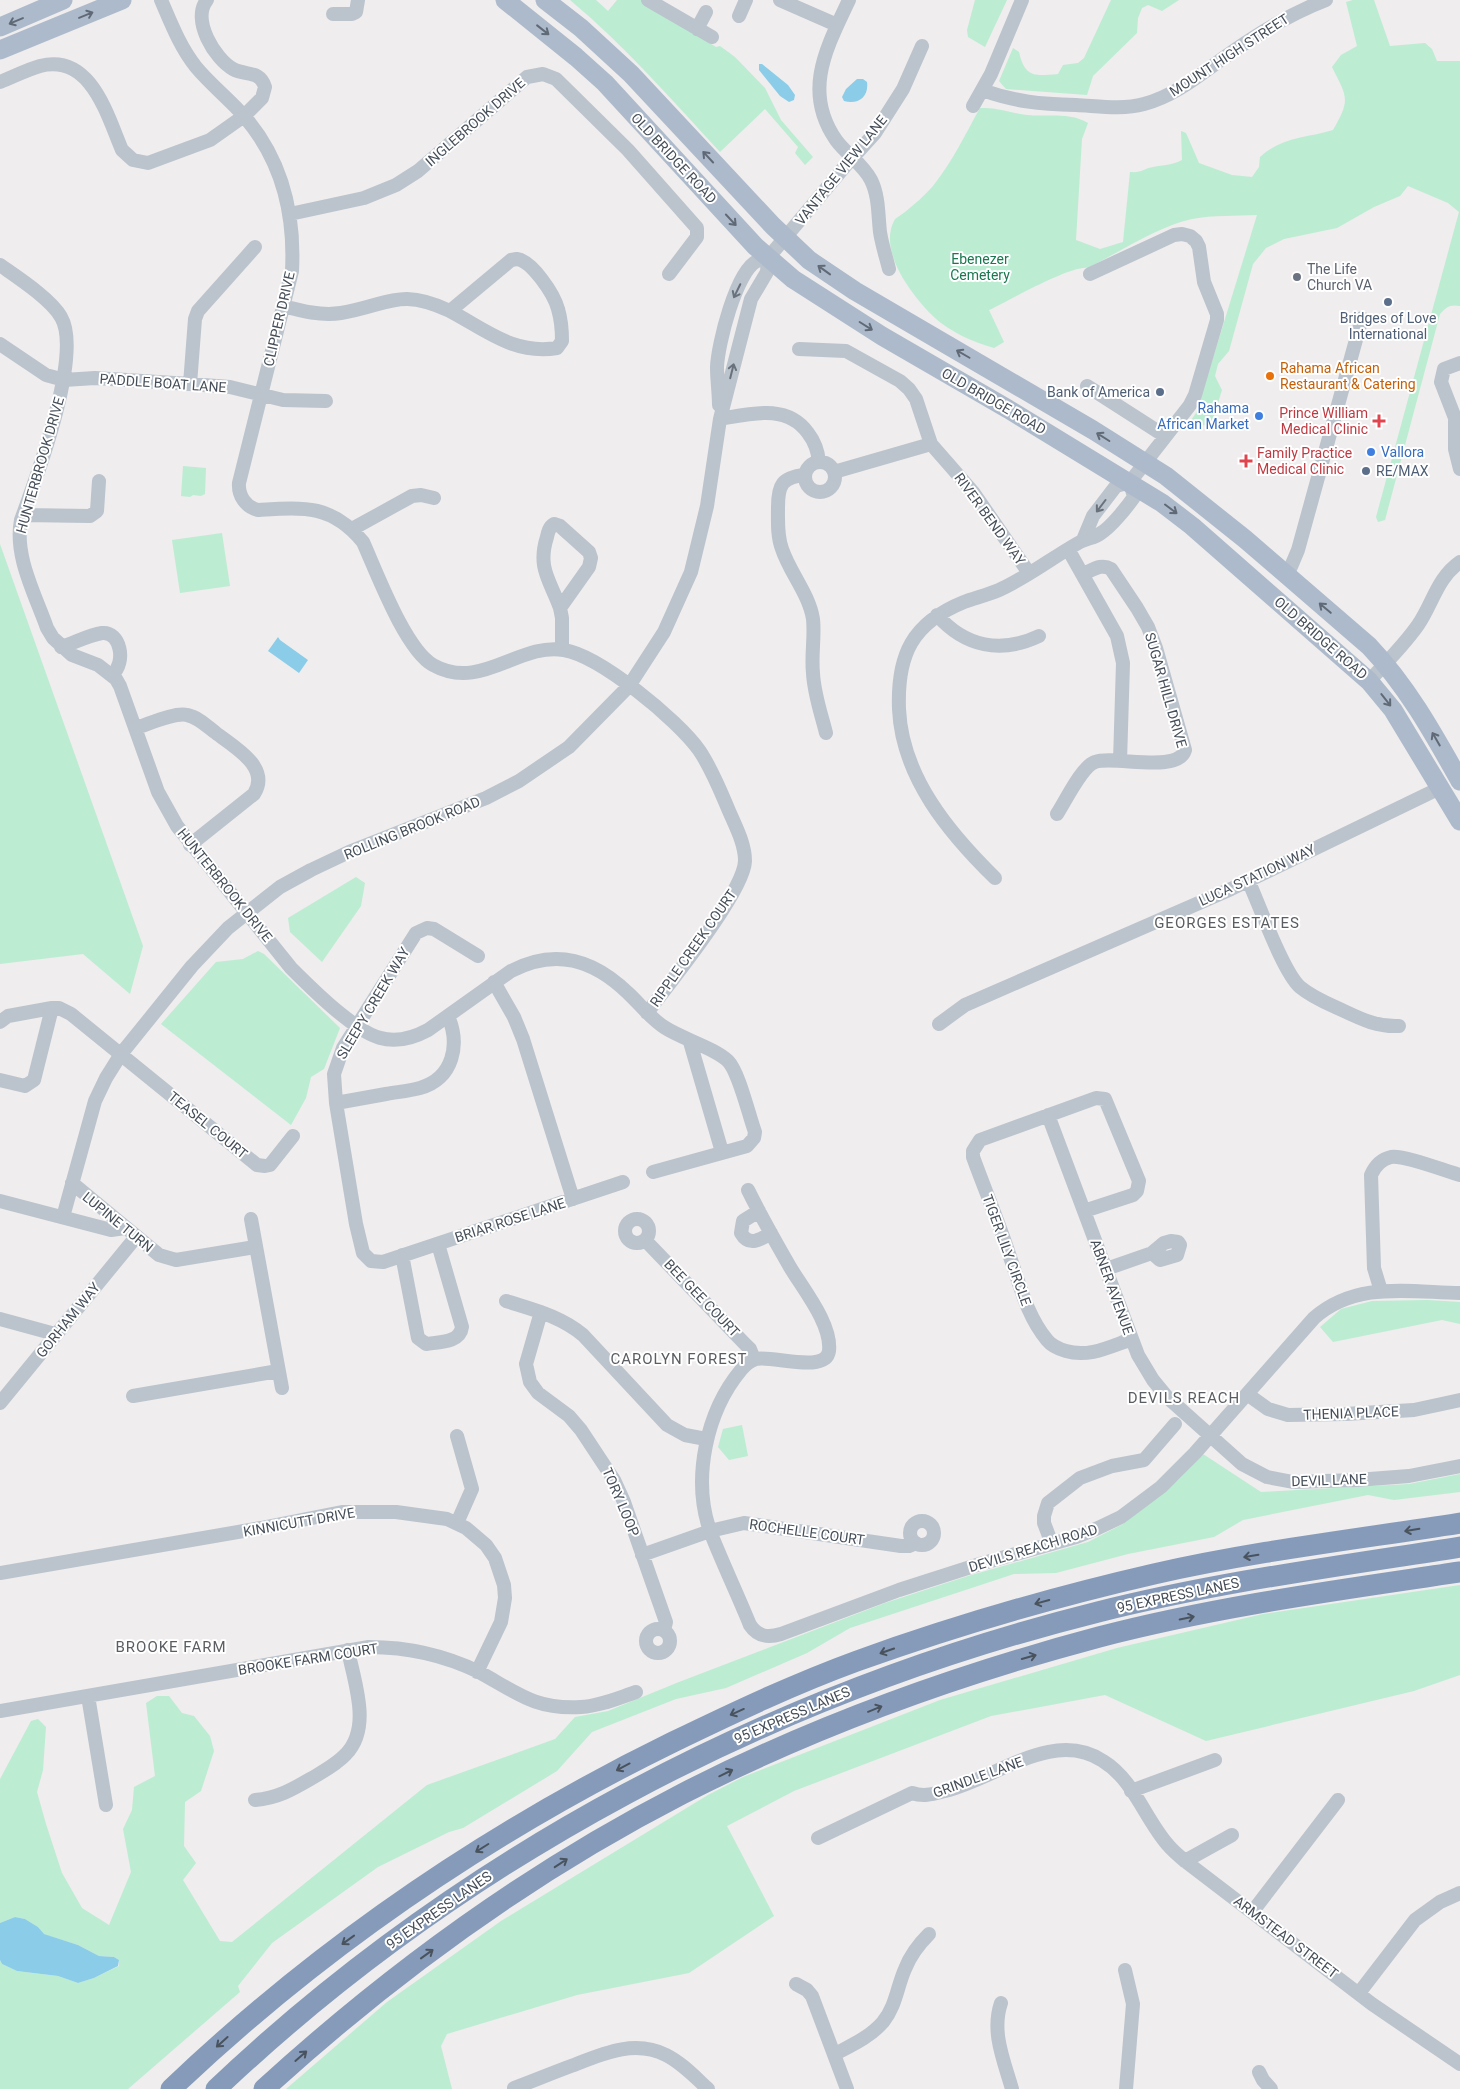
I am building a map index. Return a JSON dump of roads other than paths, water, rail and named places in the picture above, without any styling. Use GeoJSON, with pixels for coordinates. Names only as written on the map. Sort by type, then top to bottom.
{"type":"FeatureCollection","features":[{"type":"Feature","properties":{"kind":"highway"},"geometry":{"type":"LineString","coordinates":[[171,2089],[246,2019],[294,1980],[418,1889],[468,1856],[558,1802],[636,1760],[718,1720],[786,1690],[855,1662],[936,1634],[1004,1612],[1089,1590],[1158,1573],[1239,1558],[1460,1523]]}},
{"type":"Feature","properties":{"kind":"highway","name":"95 EXPRESS LANES"},"geometry":{"type":"LineString","coordinates":[[216,2089],[290,2023],[342,1980],[402,1934],[465,1890],[523,1853],[600,1808],[747,1734],[891,1675],[1020,1633],[1100,1611],[1250,1580],[1460,1547]]}},
{"type":"Feature","properties":{"kind":"highway"},"geometry":{"type":"LineString","coordinates":[[264,2089],[349,2015],[402,1973],[456,1933],[554,1868],[628,1823],[682,1794],[814,1733],[988,1668],[1101,1636],[1266,1602],[1460,1572]]}},
{"type":"Feature","properties":{"kind":"main road"},"geometry":{"type":"LineString","coordinates":[[0,27],[64,0]]}},
{"type":"Feature","properties":{"kind":"main road"},"geometry":{"type":"LineString","coordinates":[[0,50],[122,0]]}},
{"type":"Feature","properties":{"kind":"main road","name":"OLD BRIDGE ROAD"},"geometry":{"type":"LineString","coordinates":[[504,0],[576,56],[605,83],[768,258],[793,279],[882,336],[1130,482],[1192,526],[1370,681],[1393,710],[1460,821]]}},
{"type":"Feature","properties":{"kind":"main road","name":"OLD BRIDGE ROAD"},"geometry":{"type":"LineString","coordinates":[[545,0],[581,28],[631,74],[809,260],[855,291],[1093,430],[1166,476],[1202,504],[1369,646],[1386,663],[1417,705],[1460,782]]}},
{"type":"Feature","properties":{"kind":"street","name":"CLIPPER DRIVE"},"geometry":{"type":"LineString","coordinates":[[161,0],[174,31],[196,67],[244,116],[264,144],[276,164],[285,190],[290,214],[293,253],[292,271],[239,483],[240,496],[251,508],[258,510],[306,509],[328,513],[342,521],[352,530]]}},
{"type":"Feature","properties":{"kind":"street"},"geometry":{"type":"LineString","coordinates":[[0,82],[39,66],[50,64],[77,71],[98,95],[122,150],[132,160],[140,162],[156,160],[210,140],[244,116],[265,93],[264,82],[255,74],[234,70],[222,59],[203,32],[201,23],[202,7],[207,0]]}},
{"type":"Feature","properties":{"kind":"street"},"geometry":{"type":"LineString","coordinates":[[333,14],[352,14],[356,12],[358,0]]}},
{"type":"Feature","properties":{"kind":"street"},"geometry":{"type":"LineString","coordinates":[[648,0],[712,37]]}},
{"type":"Feature","properties":{"kind":"street"},"geometry":{"type":"LineString","coordinates":[[739,16],[746,0]]}},
{"type":"Feature","properties":{"kind":"street"},"geometry":{"type":"LineString","coordinates":[[780,0],[837,25]]}},
{"type":"Feature","properties":{"kind":"street"},"geometry":{"type":"LineString","coordinates":[[849,0],[822,64],[819,89],[821,106],[830,129],[852,158],[866,171],[872,181],[878,205],[880,234],[889,269]]}},
{"type":"Feature","properties":{"kind":"street"},"geometry":{"type":"LineString","coordinates":[[973,106],[1012,29],[1022,0]]}},
{"type":"Feature","properties":{"kind":"street","name":"MOUNT HIGH STREET"},"geometry":{"type":"LineString","coordinates":[[982,90],[1013,101],[1027,103],[1110,107],[1145,104],[1185,86],[1231,52],[1289,16],[1326,0]]}},
{"type":"Feature","properties":{"kind":"street"},"geometry":{"type":"LineString","coordinates":[[697,29],[706,12]]}},
{"type":"Feature","properties":{"kind":"street","name":"VANTAGE VIEW LANE"},"geometry":{"type":"LineString","coordinates":[[786,238],[852,158],[871,138],[893,106],[922,46]]}},
{"type":"Feature","properties":{"kind":"street","name":"INGLEBROOK DRIVE"},"geometry":{"type":"LineString","coordinates":[[290,214],[364,198],[396,185],[418,171],[527,77],[543,74],[556,79],[588,109],[628,150],[697,228],[699,233],[697,237],[669,274]]}},
{"type":"Feature","properties":{"kind":"street"},"geometry":{"type":"LineString","coordinates":[[1083,540],[1093,516],[1116,486],[1130,482],[1165,436],[1182,418],[1195,395],[1217,320],[1216,306],[1204,282],[1199,247],[1190,236],[1174,235],[1090,274]]}},
{"type":"Feature","properties":{"kind":"street","name":"ROLLING BROOK ROAD"},"geometry":{"type":"LineString","coordinates":[[63,1217],[95,1101],[106,1078],[121,1054],[192,966],[228,928],[280,887],[311,870],[349,852],[486,798],[519,781],[569,747],[629,686],[664,632],[691,572],[708,506],[720,419],[717,366],[726,317],[733,298],[749,269],[756,261],[768,258],[786,238]]}},
{"type":"Feature","properties":{"kind":"street"},"geometry":{"type":"LineString","coordinates":[[190,384],[195,319],[198,311],[255,247]]}},
{"type":"Feature","properties":{"kind":"street"},"geometry":{"type":"LineString","coordinates":[[283,306],[312,313],[340,313],[405,298],[432,302],[511,344],[524,348],[541,350],[557,348],[562,341],[558,308],[541,278],[523,259],[511,260],[450,311]]}},
{"type":"Feature","properties":{"kind":"street","name":"HUNTERBROOK DRIVE"},"geometry":{"type":"LineString","coordinates":[[0,265],[56,309],[66,327],[64,380],[49,438],[19,532],[20,553],[47,628],[61,647],[72,655],[98,665],[112,675],[120,686],[162,799],[177,826],[190,845],[291,968],[311,989],[356,1026],[370,1035],[384,1039],[407,1040],[428,1030],[448,1016]]}},
{"type":"Feature","properties":{"kind":"street"},"geometry":{"type":"LineString","coordinates":[[1287,576],[1298,550],[1362,318]]}},
{"type":"Feature","properties":{"kind":"street"},"geometry":{"type":"LineString","coordinates":[[0,344],[46,375],[64,380]]}},
{"type":"Feature","properties":{"kind":"street"},"geometry":{"type":"LineString","coordinates":[[799,349],[846,351],[900,381],[916,399],[931,444],[834,472]]}},
{"type":"Feature","properties":{"kind":"street"},"geometry":{"type":"LineString","coordinates":[[1460,363],[1444,369],[1441,382],[1455,418],[1455,449],[1460,469]]}},
{"type":"Feature","properties":{"kind":"street","name":"PADDLE BOAT LANE"},"geometry":{"type":"LineString","coordinates":[[64,380],[95,378],[230,387],[283,400],[326,401]]}},
{"type":"Feature","properties":{"kind":"street"},"geometry":{"type":"LineString","coordinates":[[1087,386],[1165,436]]}},
{"type":"Feature","properties":{"kind":"street"},"geometry":{"type":"LineString","coordinates":[[720,419],[768,412],[790,417],[800,423],[812,438],[818,451],[819,462]]}},
{"type":"Feature","properties":{"kind":"street","name":"RIVER BEND WAY"},"geometry":{"type":"LineString","coordinates":[[931,444],[973,492],[1029,573]]}},
{"type":"Feature","properties":{"kind":"street"},"geometry":{"type":"LineString","coordinates":[[819,462],[828,464],[834,472],[832,485],[821,492],[809,487],[805,475],[811,465],[819,462]]}},
{"type":"Feature","properties":{"kind":"street"},"geometry":{"type":"LineString","coordinates":[[805,475],[792,476],[784,481],[780,487],[778,495],[778,531],[783,551],[811,610],[813,621],[812,671],[814,688],[826,733]]}},
{"type":"Feature","properties":{"kind":"street"},"geometry":{"type":"LineString","coordinates":[[23,515],[90,516],[97,511],[99,481]]}},
{"type":"Feature","properties":{"kind":"street"},"geometry":{"type":"LineString","coordinates":[[995,878],[964,848],[953,834],[918,780],[909,761],[902,741],[900,718],[900,677],[907,649],[921,628],[938,615],[963,603],[1006,587],[1083,540],[1102,533],[1134,497],[1130,482]]}},
{"type":"Feature","properties":{"kind":"street"},"geometry":{"type":"LineString","coordinates":[[434,498],[421,495],[412,496],[352,530],[363,542],[408,640],[423,658],[434,666],[458,673],[472,673],[484,671],[533,653],[562,649],[562,618],[560,608],[544,572],[542,562],[543,547],[550,526],[554,524],[560,526],[588,552],[591,558],[589,567],[560,608]]}},
{"type":"Feature","properties":{"kind":"street"},"geometry":{"type":"LineString","coordinates":[[1068,549],[1117,636],[1121,650],[1123,663],[1120,761]]}},
{"type":"Feature","properties":{"kind":"street"},"geometry":{"type":"LineString","coordinates":[[1370,681],[1420,623],[1443,578],[1460,562]]}},
{"type":"Feature","properties":{"kind":"street","name":"SUGAR HILL DRIVE"},"geometry":{"type":"LineString","coordinates":[[1057,814],[1089,765],[1104,760],[1176,760],[1184,755],[1185,750],[1156,648],[1138,608],[1107,567],[1098,567],[1083,574]]}},
{"type":"Feature","properties":{"kind":"street"},"geometry":{"type":"LineString","coordinates":[[938,615],[956,633],[984,644],[1013,646],[1025,643],[1039,636]]}},
{"type":"Feature","properties":{"kind":"street"},"geometry":{"type":"LineString","coordinates":[[61,647],[102,633],[112,636],[117,642],[122,657],[120,665],[112,675]]}},
{"type":"Feature","properties":{"kind":"street","name":"RIPPLE CREEK COURT"},"geometry":{"type":"LineString","coordinates":[[562,649],[586,656],[599,663],[670,718],[698,749],[710,767],[739,833],[745,862],[736,888],[682,968],[647,1013]]}},
{"type":"Feature","properties":{"kind":"street"},"geometry":{"type":"LineString","coordinates":[[136,728],[180,714],[193,716],[246,756],[257,772],[259,783],[254,794],[190,845]]}},
{"type":"Feature","properties":{"kind":"street","name":"LUCA STATION WAY"},"geometry":{"type":"LineString","coordinates":[[939,1024],[960,1007],[1248,880],[1440,788]]}},
{"type":"Feature","properties":{"kind":"street"},"geometry":{"type":"LineString","coordinates":[[1248,880],[1288,970],[1299,986],[1309,994],[1366,1022],[1382,1026],[1399,1026]]}},
{"type":"Feature","properties":{"kind":"street","name":"SLEEPY CREEK WAY"},"geometry":{"type":"LineString","coordinates":[[358,1234],[336,1103],[334,1074],[337,1061],[356,1026],[416,933],[421,929],[438,930],[478,956]]}},
{"type":"Feature","properties":{"kind":"street"},"geometry":{"type":"LineString","coordinates":[[336,1103],[420,1088],[438,1079],[450,1065],[454,1055],[454,1033],[448,1016],[494,982],[522,965],[550,958],[565,959],[595,968],[612,980],[664,1027],[690,1042],[722,1056],[734,1069],[755,1132],[754,1138],[747,1146],[653,1172]]}},
{"type":"Feature","properties":{"kind":"street","name":"BRIAR ROSE LANE"},"geometry":{"type":"LineString","coordinates":[[358,1234],[363,1253],[371,1261],[383,1262],[573,1199],[524,1039],[514,1016],[494,982]]}},
{"type":"Feature","properties":{"kind":"street"},"geometry":{"type":"LineString","coordinates":[[0,1022],[8,1016],[52,1008],[34,1080],[25,1086],[0,1080]]}},
{"type":"Feature","properties":{"kind":"street","name":"TEASEL COURT"},"geometry":{"type":"LineString","coordinates":[[52,1008],[66,1011],[257,1165],[265,1166],[270,1164],[292,1136]]}},
{"type":"Feature","properties":{"kind":"street"},"geometry":{"type":"LineString","coordinates":[[690,1042],[722,1152]]}},
{"type":"Feature","properties":{"kind":"street","name":"TIGER LILY CIRCLE"},"geometry":{"type":"LineString","coordinates":[[1084,1211],[1133,1195],[1137,1191],[1139,1181],[1105,1099],[1096,1098],[980,1140],[974,1151],[974,1157],[1018,1284],[1038,1326],[1048,1341],[1057,1348],[1067,1352],[1092,1353],[1132,1338]]}},
{"type":"Feature","properties":{"kind":"street","name":"ABNER AVENUE"},"geometry":{"type":"LineString","coordinates":[[1048,1115],[1144,1368],[1166,1397],[1212,1436]]}},
{"type":"Feature","properties":{"kind":"street"},"geometry":{"type":"LineString","coordinates":[[1381,1291],[1374,1268],[1371,1174],[1373,1170],[1384,1160],[1399,1157],[1460,1175]]}},
{"type":"Feature","properties":{"kind":"street"},"geometry":{"type":"LineString","coordinates":[[573,1199],[623,1182]]}},
{"type":"Feature","properties":{"kind":"street","name":"LUPINE TURN"},"geometry":{"type":"LineString","coordinates":[[72,1183],[159,1255],[176,1260],[255,1247]]}},
{"type":"Feature","properties":{"kind":"street"},"geometry":{"type":"LineString","coordinates":[[710,1531],[703,1477],[706,1439],[712,1420],[740,1371],[754,1359],[817,1363],[827,1357],[829,1351],[821,1319],[748,1190]]}},
{"type":"Feature","properties":{"kind":"street"},"geometry":{"type":"LineString","coordinates":[[0,1201],[111,1230],[125,1228]]}},
{"type":"Feature","properties":{"kind":"street"},"geometry":{"type":"LineString","coordinates":[[759,1211],[743,1221],[741,1233],[746,1240],[755,1242],[771,1233]]}},
{"type":"Feature","properties":{"kind":"street"},"geometry":{"type":"LineString","coordinates":[[251,1219],[282,1388]]}},
{"type":"Feature","properties":{"kind":"street","name":"GORHAM WAY"},"geometry":{"type":"LineString","coordinates":[[0,1403],[136,1237]]}},
{"type":"Feature","properties":{"kind":"street","name":"BEE GEE COURT"},"geometry":{"type":"LineString","coordinates":[[645,1240],[744,1342],[754,1359]]}},
{"type":"Feature","properties":{"kind":"street"},"geometry":{"type":"LineString","coordinates":[[402,1255],[418,1338],[426,1344],[457,1338],[461,1334],[462,1327],[438,1244]]}},
{"type":"Feature","properties":{"kind":"street"},"geometry":{"type":"LineString","coordinates":[[1106,1269],[1152,1253]]}},
{"type":"Feature","properties":{"kind":"street","name":"DEVILS REACH ROAD"},"geometry":{"type":"LineString","coordinates":[[710,1531],[750,1624],[756,1632],[763,1636],[781,1634],[899,1590],[980,1564],[1052,1544],[1098,1528],[1134,1507],[1161,1487],[1212,1436],[1320,1312],[1338,1301],[1352,1295],[1381,1291],[1460,1293]]}},
{"type":"Feature","properties":{"kind":"street"},"geometry":{"type":"LineString","coordinates":[[506,1301],[564,1321],[583,1335],[667,1425],[685,1435],[706,1439]]}},
{"type":"Feature","properties":{"kind":"street","name":"TORY LOOP"},"geometry":{"type":"LineString","coordinates":[[541,1312],[526,1364],[530,1382],[538,1393],[569,1416],[602,1458],[624,1502],[666,1622],[664,1630]]}},
{"type":"Feature","properties":{"kind":"street"},"geometry":{"type":"LineString","coordinates":[[0,1319],[55,1334]]}},
{"type":"Feature","properties":{"kind":"street"},"geometry":{"type":"LineString","coordinates":[[134,1396],[278,1371]]}},
{"type":"Feature","properties":{"kind":"street","name":"THENIA PLACE"},"geometry":{"type":"LineString","coordinates":[[1247,1394],[1268,1409],[1288,1415],[1414,1410],[1460,1400]]}},
{"type":"Feature","properties":{"kind":"street"},"geometry":{"type":"LineString","coordinates":[[1052,1544],[1044,1523],[1048,1503],[1080,1478],[1112,1466],[1144,1460],[1175,1424]]}},
{"type":"Feature","properties":{"kind":"street"},"geometry":{"type":"LineString","coordinates":[[457,1436],[472,1489],[457,1523]]}},
{"type":"Feature","properties":{"kind":"street","name":"DEVIL LANE"},"geometry":{"type":"LineString","coordinates":[[1212,1436],[1254,1472],[1281,1481],[1357,1480],[1409,1476],[1460,1466]]}},
{"type":"Feature","properties":{"kind":"street","name":"KINNICUTT DRIVE"},"geometry":{"type":"LineString","coordinates":[[0,1573],[261,1528],[342,1512],[396,1512],[427,1516],[457,1523],[486,1545],[495,1558],[504,1585],[505,1598],[501,1622],[477,1672]]}},
{"type":"Feature","properties":{"kind":"street","name":"ROCHELLE COURT"},"geometry":{"type":"LineString","coordinates":[[642,1555],[710,1531],[731,1525],[750,1523],[901,1546],[910,1546],[916,1543]]}},
{"type":"Feature","properties":{"kind":"street","name":"BROOKE FARM COURT"},"geometry":{"type":"LineString","coordinates":[[0,1711],[369,1647],[394,1647],[414,1650],[477,1672],[528,1700],[547,1705],[566,1707],[595,1706],[636,1692]]}},
{"type":"Feature","properties":{"kind":"street"},"geometry":{"type":"LineString","coordinates":[[255,1800],[277,1797],[289,1792],[332,1766],[352,1746],[360,1724],[360,1712],[348,1650]]}},
{"type":"Feature","properties":{"kind":"street"},"geometry":{"type":"LineString","coordinates":[[88,1696],[106,1805]]}},
{"type":"Feature","properties":{"kind":"street","name":"GRINDLE LANE"},"geometry":{"type":"LineString","coordinates":[[818,1838],[912,1793],[920,1796],[952,1789],[1044,1752],[1055,1750],[1081,1751],[1103,1761],[1114,1769],[1132,1791]]}},
{"type":"Feature","properties":{"kind":"street"},"geometry":{"type":"LineString","coordinates":[[1132,1791],[1215,1760]]}},
{"type":"Feature","properties":{"kind":"street","name":"ARMSTEAD STREET"},"geometry":{"type":"LineString","coordinates":[[1132,1791],[1168,1844],[1185,1861],[1359,1993],[1460,2064]]}},
{"type":"Feature","properties":{"kind":"street"},"geometry":{"type":"LineString","coordinates":[[1253,1911],[1338,1800]]}},
{"type":"Feature","properties":{"kind":"street"},"geometry":{"type":"LineString","coordinates":[[1185,1861],[1232,1835]]}},
{"type":"Feature","properties":{"kind":"street"},"geometry":{"type":"LineString","coordinates":[[1359,1993],[1414,1920],[1440,1902],[1460,1893]]}},
{"type":"Feature","properties":{"kind":"street"},"geometry":{"type":"LineString","coordinates":[[835,2054],[862,2040],[883,2022],[897,1997],[905,1969],[912,1954],[929,1934]]}},
{"type":"Feature","properties":{"kind":"street"},"geometry":{"type":"LineString","coordinates":[[1125,1970],[1133,2004],[1126,2089]]}},
{"type":"Feature","properties":{"kind":"street"},"geometry":{"type":"LineString","coordinates":[[796,1984],[807,1990],[812,1996],[847,2089]]}},
{"type":"Feature","properties":{"kind":"street"},"geometry":{"type":"LineString","coordinates":[[1001,2003],[997,2014],[998,2037],[1012,2089]]}},
{"type":"Feature","properties":{"kind":"street"},"geometry":{"type":"LineString","coordinates":[[514,2088],[604,2053],[625,2048],[639,2048],[665,2054],[677,2061],[708,2089]]}},
{"type":"Feature","properties":{"kind":"street"},"geometry":{"type":"LineString","coordinates":[[1259,2072],[1270,2089]]}},
{"type":"Feature","properties":{"kind":"water"},"geometry":{"type":"Polygon","coordinates":[[[759,64],[762,64],[788,85],[795,95],[794,100],[789,102],[780,96],[759,70],[759,64]]]}},
{"type":"Feature","properties":{"kind":"water"},"geometry":{"type":"Polygon","coordinates":[[[857,79],[863,79],[867,82],[864,96],[854,102],[844,101],[842,97],[846,89],[857,79]]]}},
{"type":"Feature","properties":{"kind":"water"},"geometry":{"type":"Polygon","coordinates":[[[278,637],[308,660],[299,673],[268,651],[278,637]]]}},
{"type":"Feature","properties":{"kind":"water"},"geometry":{"type":"Polygon","coordinates":[[[15,1917],[25,1919],[38,1927],[44,1934],[78,1945],[99,1956],[114,1957],[119,1960],[118,1966],[94,1978],[78,1983],[58,1976],[17,1971],[2,1964],[0,1960],[0,1923],[15,1917]]]}},
{"type":"Feature","properties":{"kind":"place","name":"The Life Church VA"},"geometry":{"type":"Point","coordinates":[1297,277]}},
{"type":"Feature","properties":{"kind":"place","name":"Bridges of Love International"},"geometry":{"type":"Point","coordinates":[1388,302]}},
{"type":"Feature","properties":{"kind":"place","name":"Rahama African Restaurant & Catering"},"geometry":{"type":"Point","coordinates":[1270,376]}},
{"type":"Feature","properties":{"kind":"place","name":"Bank of America"},"geometry":{"type":"Point","coordinates":[1160,392]}},
{"type":"Feature","properties":{"kind":"place","name":"Rahama African Market"},"geometry":{"type":"Point","coordinates":[1259,416]}},
{"type":"Feature","properties":{"kind":"place","name":"Prince William Medical Clinic"},"geometry":{"type":"Point","coordinates":[1379,421]}},
{"type":"Feature","properties":{"kind":"place","name":"Vallora"},"geometry":{"type":"Point","coordinates":[1371,452]}},
{"type":"Feature","properties":{"kind":"place","name":"Family Practice Medical Clinic"},"geometry":{"type":"Point","coordinates":[1246,461]}},
{"type":"Feature","properties":{"kind":"place","name":"RE/MAX"},"geometry":{"type":"Point","coordinates":[1366,471]}},
{"type":"Feature","properties":{"kind":"district","name":"GEORGES ESTATES"},"geometry":{"type":"Point","coordinates":[1227,923]}},
{"type":"Feature","properties":{"kind":"district","name":"CAROLYN FOREST"},"geometry":{"type":"Point","coordinates":[679,1359]}},
{"type":"Feature","properties":{"kind":"district","name":"DEVILS REACH"},"geometry":{"type":"Point","coordinates":[1184,1398]}},
{"type":"Feature","properties":{"kind":"district","name":"BROOKE FARM"},"geometry":{"type":"Point","coordinates":[171,1647]}},
{"type":"Feature","properties":{"kind":"park label","name":"Ebenezer Cemetery"},"geometry":{"type":"Point","coordinates":[980,268]}}]}
